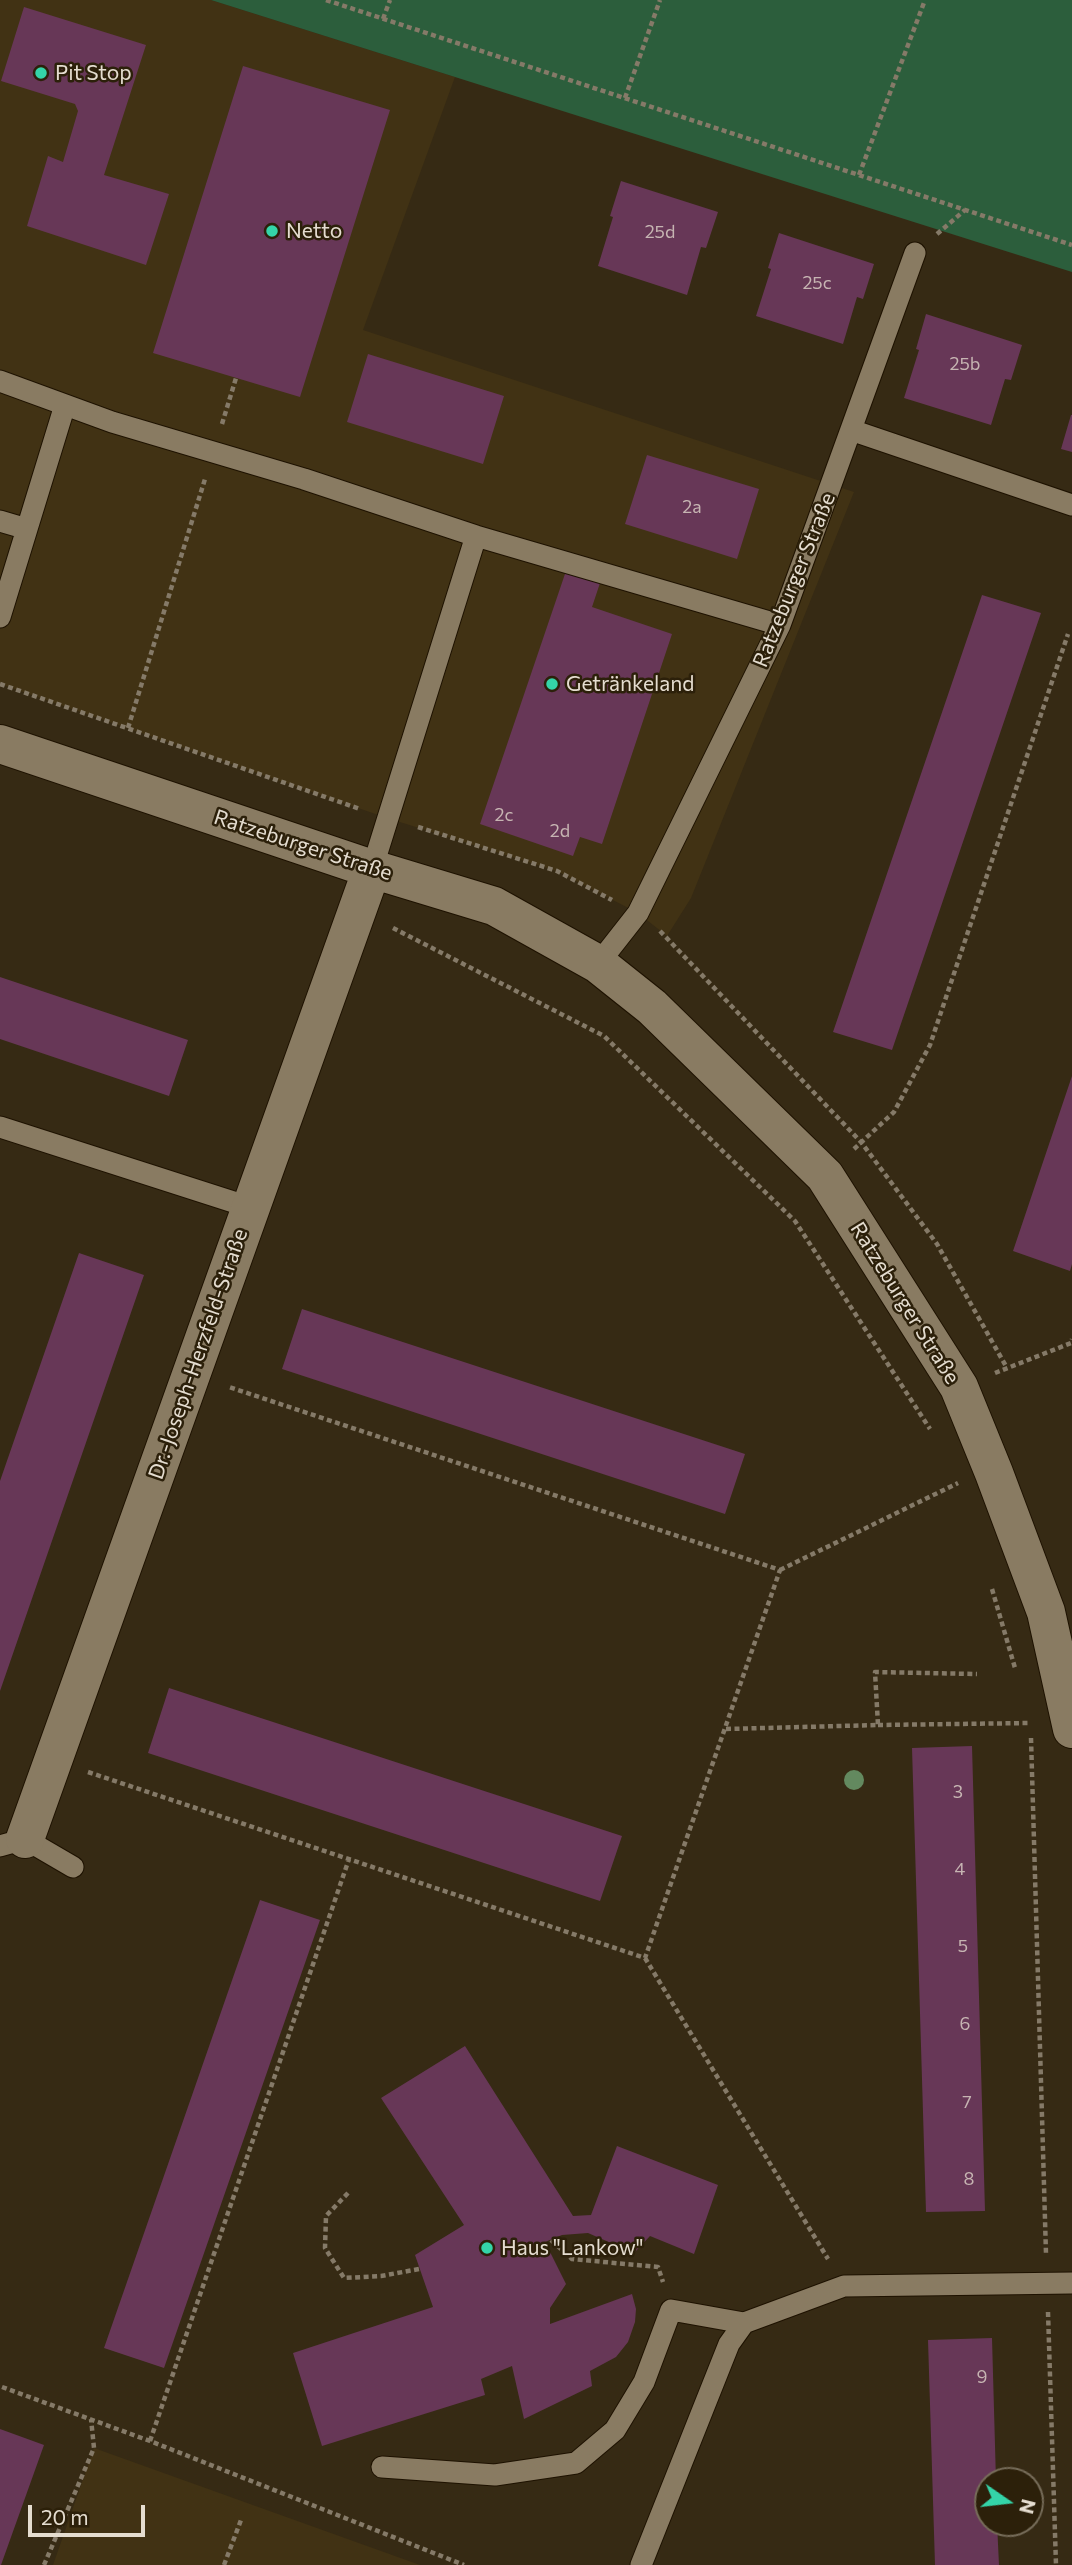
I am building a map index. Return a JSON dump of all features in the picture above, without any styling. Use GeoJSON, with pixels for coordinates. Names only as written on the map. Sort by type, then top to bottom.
{"type":"FeatureCollection","features":[{"type":"Feature","properties":{"kind":"street","name":"Ratzeburger Straße"},"geometry":{"type":"LineString","coordinates":[[0,744],[372,869],[494,906],[598,964],[652,1007],[825,1175],[959,1387],[1045,1612],[1072,1729]]}},
{"type":"Feature","properties":{"kind":"street","name":"Dr.-Joseph-Herzfeld-Straße"},"geometry":{"type":"LineString","coordinates":[[12,1843],[54,1760],[249,1206],[372,869]]}},
{"type":"Feature","properties":{"kind":"lane","name":"Ratzeburger Straße"},"geometry":{"type":"LineString","coordinates":[[598,964],[638,913],[780,625],[915,253]]}},
{"type":"Feature","properties":{"kind":"lane"},"geometry":{"type":"LineString","coordinates":[[0,381],[112,422],[476,536],[780,625]]}},
{"type":"Feature","properties":{"kind":"lane"},"geometry":{"type":"LineString","coordinates":[[0,617],[65,405]]}},
{"type":"Feature","properties":{"kind":"lane"},"geometry":{"type":"LineString","coordinates":[[851,430],[1072,505]]}},
{"type":"Feature","properties":{"kind":"lane"},"geometry":{"type":"LineString","coordinates":[[0,520],[27,529]]}},
{"type":"Feature","properties":{"kind":"lane"},"geometry":{"type":"LineString","coordinates":[[372,869],[476,536]]}},
{"type":"Feature","properties":{"kind":"lane"},"geometry":{"type":"LineString","coordinates":[[0,1127],[249,1206]]}},
{"type":"Feature","properties":{"kind":"lane"},"geometry":{"type":"LineString","coordinates":[[12,1843],[73,1867]]}},
{"type":"Feature","properties":{"kind":"lane"},"geometry":{"type":"LineString","coordinates":[[382,2468],[495,2475],[576,2463],[615,2430],[644,2382],[671,2310],[744,2323],[844,2286],[1072,2283]]}},
{"type":"Feature","properties":{"kind":"lane"},"geometry":{"type":"LineString","coordinates":[[641,2565],[729,2344],[744,2323]]}},
{"type":"Feature","properties":{"kind":"path"},"geometry":{"type":"LineString","coordinates":[[326,0],[1072,245]]}},
{"type":"Feature","properties":{"kind":"path"},"geometry":{"type":"LineString","coordinates":[[383,19],[390,0]]}},
{"type":"Feature","properties":{"kind":"path"},"geometry":{"type":"LineString","coordinates":[[625,98],[660,0]]}},
{"type":"Feature","properties":{"kind":"path"},"geometry":{"type":"LineString","coordinates":[[859,175],[925,0]]}},
{"type":"Feature","properties":{"kind":"path"},"geometry":{"type":"LineString","coordinates":[[128,728],[236,378]]}},
{"type":"Feature","properties":{"kind":"path"},"geometry":{"type":"LineString","coordinates":[[825,1175],[894,1112],[930,1045],[1068,634]]}},
{"type":"Feature","properties":{"kind":"path"},"geometry":{"type":"LineString","coordinates":[[0,684],[387,818],[557,871],[638,913]]}},
{"type":"Feature","properties":{"kind":"path"},"geometry":{"type":"LineString","coordinates":[[356,915],[397,929],[604,1036],[795,1221],[933,1434]]}},
{"type":"Feature","properties":{"kind":"path"},"geometry":{"type":"LineString","coordinates":[[959,1387],[1071,1343],[1072,1339]]}},
{"type":"Feature","properties":{"kind":"path"},"geometry":{"type":"LineString","coordinates":[[191,1375],[780,1570],[961,1482],[954,1470]]}},
{"type":"Feature","properties":{"kind":"path"},"geometry":{"type":"LineString","coordinates":[[645,1958],[780,1570]]}},
{"type":"Feature","properties":{"kind":"path"},"geometry":{"type":"LineString","coordinates":[[988,1576],[1015,1669]]}},
{"type":"Feature","properties":{"kind":"path"},"geometry":{"type":"LineString","coordinates":[[878,1725],[875,1672],[976,1674]]}},
{"type":"Feature","properties":{"kind":"path"},"geometry":{"type":"LineString","coordinates":[[1027,1709],[1031,1723],[1056,2565]]}},
{"type":"Feature","properties":{"kind":"path"},"geometry":{"type":"LineString","coordinates":[[726,1729],[1031,1723]]}},
{"type":"Feature","properties":{"kind":"path"},"geometry":{"type":"LineString","coordinates":[[54,1760],[645,1958],[844,2286]]}},
{"type":"Feature","properties":{"kind":"path"},"geometry":{"type":"LineString","coordinates":[[150,2441],[349,1859]]}},
{"type":"Feature","properties":{"kind":"path"},"geometry":{"type":"LineString","coordinates":[[348,2193],[326,2216],[325,2248],[344,2278],[381,2276],[419,2269]]}},
{"type":"Feature","properties":{"kind":"path"},"geometry":{"type":"LineString","coordinates":[[551,2240],[572,2259],[658,2267],[671,2310]]}},
{"type":"Feature","properties":{"kind":"path"},"geometry":{"type":"LineString","coordinates":[[1,2386],[150,2441],[464,2565]]}},
{"type":"Feature","properties":{"kind":"path"},"geometry":{"type":"LineString","coordinates":[[44,2565],[94,2448],[91,2419]]}},
{"type":"Feature","properties":{"kind":"path"},"geometry":{"type":"LineString","coordinates":[[224,2565],[241,2520]]}},
{"type":"Feature","properties":{"kind":"shaded area"},"geometry":{"type":"Polygon","coordinates":[[[0,0],[211,0],[455,77],[363,330],[854,492],[691,898],[667,936],[638,913],[557,871],[387,818],[0,684],[0,0]]]}},
{"type":"Feature","properties":{"kind":"shaded area"},"geometry":{"type":"Polygon","coordinates":[[[94,2448],[420,2565],[53,2565],[94,2448]]]}},
{"type":"Feature","properties":{"kind":"green space"},"geometry":{"type":"Polygon","coordinates":[[[211,0],[1072,0],[1072,272],[455,77],[211,0]]]}},
{"type":"Feature","properties":{"kind":"building"},"geometry":{"type":"Polygon","coordinates":[[[24,7],[146,45],[104,175],[169,194],[146,265],[27,226],[48,156],[63,162],[78,111],[75,104],[1,81],[24,7]]]}},
{"type":"Feature","properties":{"kind":"building","name":"Netto"},"geometry":{"type":"Polygon","coordinates":[[[243,66],[390,110],[300,397],[153,353],[243,66]]]}},
{"type":"Feature","properties":{"kind":"building"},"geometry":{"type":"Polygon","coordinates":[[[621,181],[718,212],[706,248],[701,247],[687,295],[598,266],[621,181]]]}},
{"type":"Feature","properties":{"kind":"building"},"geometry":{"type":"Polygon","coordinates":[[[779,233],[874,264],[863,299],[857,297],[843,344],[756,316],[779,233]]]}},
{"type":"Feature","properties":{"kind":"building"},"geometry":{"type":"Polygon","coordinates":[[[926,314],[1022,345],[1011,380],[1005,379],[991,425],[904,398],[919,350],[916,349],[926,314]]]}},
{"type":"Feature","properties":{"kind":"building"},"geometry":{"type":"Polygon","coordinates":[[[368,354],[504,396],[483,464],[347,422],[368,354]]]}},
{"type":"Feature","properties":{"kind":"building"},"geometry":{"type":"Polygon","coordinates":[[[1072,415],[1072,452],[1061,449],[1072,415]]]}},
{"type":"Feature","properties":{"kind":"building"},"geometry":{"type":"Polygon","coordinates":[[[647,455],[759,489],[737,559],[625,524],[647,455]]]}},
{"type":"Feature","properties":{"kind":"building"},"geometry":{"type":"Polygon","coordinates":[[[567,568],[601,580],[592,607],[672,634],[602,844],[580,837],[573,856],[480,824],[567,568]]]}},
{"type":"Feature","properties":{"kind":"building"},"geometry":{"type":"Polygon","coordinates":[[[982,595],[1041,613],[892,1050],[833,1032],[982,595]]]}},
{"type":"Feature","properties":{"kind":"building"},"geometry":{"type":"Polygon","coordinates":[[[0,977],[188,1040],[169,1096],[0,1039],[0,977]]]}},
{"type":"Feature","properties":{"kind":"building"},"geometry":{"type":"Polygon","coordinates":[[[1072,1076],[1072,1264],[1070,1271],[1013,1251],[1072,1076]]]}},
{"type":"Feature","properties":{"kind":"building"},"geometry":{"type":"Polygon","coordinates":[[[79,1253],[144,1275],[0,1691],[0,1481],[79,1253]]]}},
{"type":"Feature","properties":{"kind":"building"},"geometry":{"type":"Polygon","coordinates":[[[302,1309],[745,1454],[725,1514],[282,1369],[302,1309]]]}},
{"type":"Feature","properties":{"kind":"building"},"geometry":{"type":"Polygon","coordinates":[[[169,1688],[622,1836],[600,1901],[148,1753],[169,1688]]]}},
{"type":"Feature","properties":{"kind":"building"},"geometry":{"type":"Polygon","coordinates":[[[972,1746],[985,2211],[926,2212],[912,1748],[972,1746]]]}},
{"type":"Feature","properties":{"kind":"building"},"geometry":{"type":"Polygon","coordinates":[[[260,1900],[320,1920],[164,2368],[104,2348],[260,1900]]]}},
{"type":"Feature","properties":{"kind":"building","name":"Haus \"Lankow\""},"geometry":{"type":"Polygon","coordinates":[[[465,2046],[573,2216],[591,2215],[617,2146],[718,2185],[694,2254],[650,2236],[634,2253],[588,2233],[562,2235],[545,2242],[566,2284],[550,2308],[550,2324],[632,2294],[636,2309],[635,2322],[628,2342],[616,2357],[590,2371],[592,2386],[524,2419],[512,2366],[481,2379],[485,2395],[322,2446],[293,2353],[433,2307],[415,2255],[464,2225],[381,2098],[465,2046]]]}},
{"type":"Feature","properties":{"kind":"building"},"geometry":{"type":"Polygon","coordinates":[[[992,2338],[996,2467],[974,2467],[974,2537],[998,2537],[999,2565],[935,2565],[928,2340],[992,2338]]]}},
{"type":"Feature","properties":{"kind":"building"},"geometry":{"type":"Polygon","coordinates":[[[0,2429],[44,2445],[1,2565],[0,2565],[0,2429]]]}},
{"type":"Feature","properties":{"kind":"place","name":"Pit Stop"},"geometry":{"type":"Point","coordinates":[41,73]}},
{"type":"Feature","properties":{"kind":"place","name":"Netto"},"geometry":{"type":"Point","coordinates":[272,231]}},
{"type":"Feature","properties":{"kind":"place","name":"Getränkeland"},"geometry":{"type":"Point","coordinates":[552,684]}},
{"type":"Feature","properties":{"kind":"place","name":"Haus \"Lankow\""},"geometry":{"type":"Point","coordinates":[487,2248]}}]}
